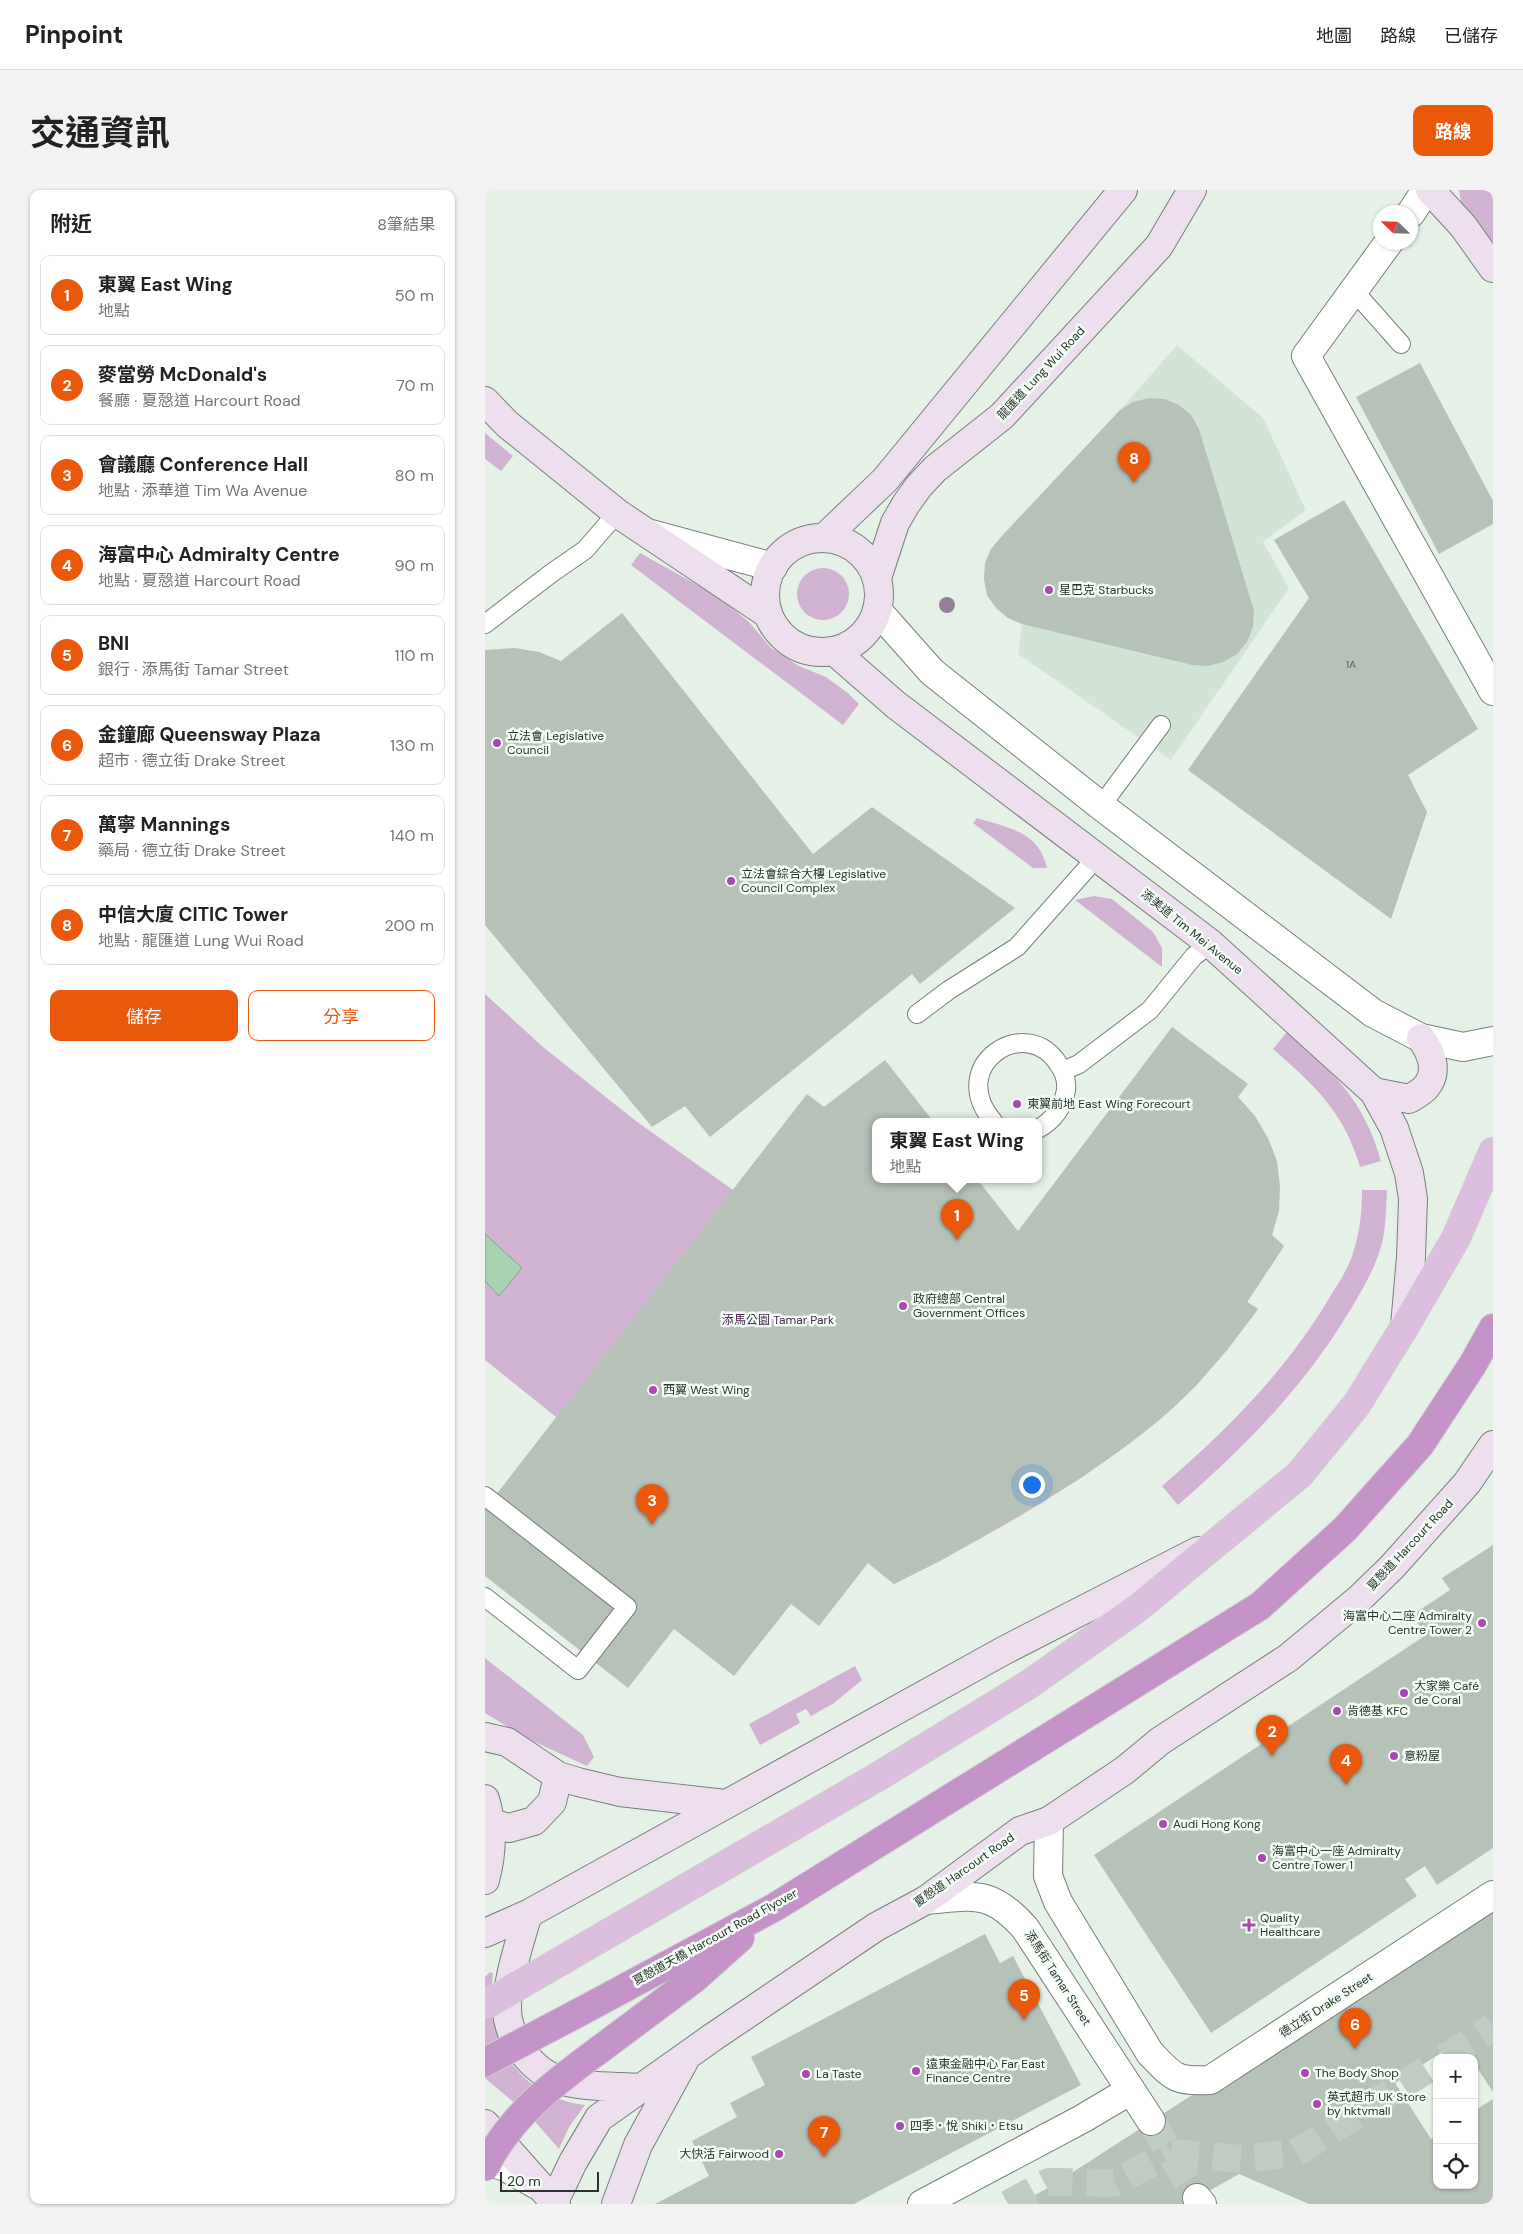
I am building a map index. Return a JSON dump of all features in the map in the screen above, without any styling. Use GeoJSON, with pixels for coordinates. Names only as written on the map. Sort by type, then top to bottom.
{"type":"FeatureCollection","features":[{"type":"Feature","properties":{"kind":"highway","name":"夏慤道天橋 Harcourt Road Flyover"},"geometry":{"type":"LineString","coordinates":[[485,2062],[775,1907],[1260,1606],[1345,1529],[1420,1445],[1473,1364],[1493,1328]]}},
{"type":"Feature","properties":{"kind":"highway"},"geometry":{"type":"LineString","coordinates":[[485,2166],[505,2134],[537,2098],[693,1979],[775,1907]]}},
{"type":"Feature","properties":{"kind":"main road","name":"龍匯道 Lung Wui Road"},"geometry":{"type":"LineString","coordinates":[[824,538],[885,480],[1123,190]]}},
{"type":"Feature","properties":{"kind":"main road","name":"龍匯道 Lung Wui Road"},"geometry":{"type":"LineString","coordinates":[[877,578],[895,523],[919,486],[935,469],[1002,416],[1159,246],[1192,190]]}},
{"type":"Feature","properties":{"kind":"main road"},"geometry":{"type":"LineString","coordinates":[[1428,190],[1463,226],[1493,268]]}},
{"type":"Feature","properties":{"kind":"main road"},"geometry":{"type":"LineString","coordinates":[[485,401],[507,424],[617,513],[769,614]]}},
{"type":"Feature","properties":{"kind":"main road","name":"龍匯道 Lung Wui Road"},"geometry":{"type":"LineString","coordinates":[[824,538],[841,541],[857,549],[869,562],[877,578],[879,594],[877,610],[871,624],[862,636],[849,646],[834,651],[818,652],[802,649],[788,641],[776,629],[769,614],[766,590],[773,567],[786,551],[795,545],[824,538]]}},
{"type":"Feature","properties":{"kind":"main road","name":"添美道 Tim Mei Avenue"},"geometry":{"type":"LineString","coordinates":[[834,651],[896,705],[1211,944],[1374,1092],[1394,1128],[1409,1172],[1413,1199],[1413,1241],[1405,1326]]}},
{"type":"Feature","properties":{"kind":"main road"},"geometry":{"type":"LineString","coordinates":[[1374,1092],[1409,1099],[1426,1088],[1434,1068],[1429,1048],[1421,1038]]}},
{"type":"Feature","properties":{"kind":"main road"},"geometry":{"type":"LineString","coordinates":[[485,2005],[879,1776],[1028,1685],[1136,1608],[1226,1537],[1300,1474],[1357,1404],[1456,1238],[1493,1152]]}},
{"type":"Feature","properties":{"kind":"main road","name":"夏慤道 Harcourt Road"},"geometry":{"type":"LineString","coordinates":[[554,2203],[573,2162],[599,2118],[876,1927],[926,1900],[1020,1831],[1049,1821],[1125,1770],[1160,1742],[1288,1658],[1325,1630],[1393,1567],[1467,1482],[1493,1445]]}},
{"type":"Feature","properties":{"kind":"main road"},"geometry":{"type":"LineString","coordinates":[[485,1932],[529,1914],[1005,1650],[1226,1537]]}},
{"type":"Feature","properties":{"kind":"main road"},"geometry":{"type":"LineString","coordinates":[[485,1737],[507,1742],[558,1776],[620,1792],[725,1804]]}},
{"type":"Feature","properties":{"kind":"main road"},"geometry":{"type":"LineString","coordinates":[[488,1811],[509,1828],[534,1821],[552,1802],[558,1776]]}},
{"type":"Feature","properties":{"kind":"main road"},"geometry":{"type":"LineString","coordinates":[[485,1880],[490,1852],[488,1811]]}},
{"type":"Feature","properties":{"kind":"main road"},"geometry":{"type":"LineString","coordinates":[[529,1914],[511,1980],[507,2011],[508,2022],[523,2053],[542,2071],[556,2079],[587,2085],[641,2088]]}},
{"type":"Feature","properties":{"kind":"main road"},"geometry":{"type":"LineString","coordinates":[[616,2204],[638,2145],[687,2056]]}},
{"type":"Feature","properties":{"kind":"main road"},"geometry":{"type":"LineString","coordinates":[[485,2124],[554,2203]]}},
{"type":"Feature","properties":{"kind":"street"},"geometry":{"type":"LineString","coordinates":[[1416,205],[1428,190]]}},
{"type":"Feature","properties":{"kind":"street"},"geometry":{"type":"LineString","coordinates":[[1383,250],[1305,356],[1493,691]]}},
{"type":"Feature","properties":{"kind":"street"},"geometry":{"type":"LineString","coordinates":[[648,534],[773,567]]}},
{"type":"Feature","properties":{"kind":"street"},"geometry":{"type":"LineString","coordinates":[[877,610],[932,672],[1101,806],[1373,1013],[1421,1038],[1463,1047],[1493,1041]]}},
{"type":"Feature","properties":{"kind":"street"},"geometry":{"type":"LineString","coordinates":[[1467,1482],[1493,1464]]}},
{"type":"Feature","properties":{"kind":"street","name":"德立街 Drake Street"},"geometry":{"type":"LineString","coordinates":[[1049,1821],[1048,1876],[1058,1902],[1141,2039],[1166,2070],[1177,2078],[1190,2081],[1210,2080],[1493,1895]]}},
{"type":"Feature","properties":{"kind":"street","name":"添馬街 Tamar Street"},"geometry":{"type":"LineString","coordinates":[[926,1900],[981,1897],[996,1902],[1011,1912],[1025,1928],[1151,2120]]}},
{"type":"Feature","properties":{"kind":"street"},"geometry":{"type":"LineString","coordinates":[[922,2204],[1082,2119],[1131,2090]]}},
{"type":"Feature","properties":{"kind":"lane"},"geometry":{"type":"LineString","coordinates":[[1354,291],[1401,344]]}},
{"type":"Feature","properties":{"kind":"lane"},"geometry":{"type":"LineString","coordinates":[[485,624],[585,550],[617,513]]}},
{"type":"Feature","properties":{"kind":"lane"},"geometry":{"type":"LineString","coordinates":[[1101,806],[1161,725]]}},
{"type":"Feature","properties":{"kind":"lane"},"geometry":{"type":"LineString","coordinates":[[917,1014],[949,990],[1017,947],[1097,856]]}},
{"type":"Feature","properties":{"kind":"lane"},"geometry":{"type":"LineString","coordinates":[[1063,1071],[1079,1064],[1150,1010],[1194,956],[1211,944]]}},
{"type":"Feature","properties":{"kind":"lane"},"geometry":{"type":"LineString","coordinates":[[990,1118],[984,1111],[979,1098],[978,1083],[982,1069],[990,1056],[1002,1048],[1016,1043],[1030,1044],[1044,1048],[1055,1058],[1063,1071],[1067,1085],[1065,1099],[1058,1113],[1042,1126]]}},
{"type":"Feature","properties":{"kind":"lane"},"geometry":{"type":"LineString","coordinates":[[485,1496],[627,1607],[578,1670],[485,1597]]}},
{"type":"Feature","properties":{"kind":"lane"},"geometry":{"type":"LineString","coordinates":[[485,2166],[502,2171],[554,2203]]}},
{"type":"Feature","properties":{"kind":"shaded area"},"geometry":{"type":"Polygon","coordinates":[[[1177,345],[1263,418],[1306,510],[1263,542],[1289,588],[1171,760],[1018,654],[1022,624],[1008,618],[996,608],[987,595],[984,579],[985,563],[991,549],[1120,410],[1177,345]]]}},
{"type":"Feature","properties":{"kind":"shaded area"},"geometry":{"type":"Polygon","coordinates":[[[485,1234],[522,1268],[499,1296],[485,1281],[485,1234]]]}},
{"type":"Feature","properties":{"kind":"green space"},"geometry":{"type":"Polygon","coordinates":[[[1459,190],[1493,190],[1493,242],[1461,202],[1459,190]]]}},
{"type":"Feature","properties":{"kind":"green space"},"geometry":{"type":"Polygon","coordinates":[[[485,433],[513,456],[501,471],[485,459],[485,433]]]}},
{"type":"Feature","properties":{"kind":"green space"},"geometry":{"type":"Polygon","coordinates":[[[640,553],[719,597],[749,622],[771,648],[799,666],[826,677],[849,694],[859,704],[843,725],[631,565],[640,553]]]}},
{"type":"Feature","properties":{"kind":"green space"},"geometry":{"type":"Polygon","coordinates":[[[818,568],[828,568],[837,572],[845,580],[849,594],[845,608],[837,616],[828,620],[818,620],[809,616],[801,608],[797,599],[797,589],[801,580],[809,572],[818,568]]]}},
{"type":"Feature","properties":{"kind":"green space"},"geometry":{"type":"Polygon","coordinates":[[[977,818],[1011,828],[1030,839],[1043,856],[1047,868],[1033,868],[973,823],[977,818]]]}},
{"type":"Feature","properties":{"kind":"green space"},"geometry":{"type":"Polygon","coordinates":[[[1094,896],[1112,899],[1153,932],[1162,948],[1162,967],[1075,900],[1094,896]]]}},
{"type":"Feature","properties":{"kind":"green space","name":"添馬公園 Tamar Park"},"geometry":{"type":"Polygon","coordinates":[[[485,994],[543,1047],[636,1121],[733,1190],[1019,1409],[1238,1097],[1262,1129],[1276,1162],[1279,1178],[1279,1196],[1272,1235],[1284,1246],[1247,1302],[1258,1309],[1211,1368],[1172,1409],[1128,1445],[1031,1510],[962,1549],[894,1584],[868,1563],[556,1417],[485,1360],[485,994]]]}},
{"type":"Feature","properties":{"kind":"green space"},"geometry":{"type":"Polygon","coordinates":[[[1287,1032],[1333,1075],[1356,1104],[1366,1121],[1381,1161],[1360,1167],[1346,1131],[1337,1115],[1315,1088],[1273,1049],[1287,1032]]]}},
{"type":"Feature","properties":{"kind":"green space"},"geometry":{"type":"Polygon","coordinates":[[[1362,1190],[1387,1190],[1383,1239],[1373,1267],[1359,1295],[1331,1340],[1292,1391],[1227,1461],[1178,1505],[1162,1486],[1209,1444],[1273,1376],[1293,1352],[1342,1277],[1351,1259],[1357,1237],[1361,1214],[1362,1190]]]}},
{"type":"Feature","properties":{"kind":"green space"},"geometry":{"type":"Polygon","coordinates":[[[485,1658],[583,1735],[594,1757],[587,1766],[526,1738],[485,1713],[485,1658]]]}},
{"type":"Feature","properties":{"kind":"green space"},"geometry":{"type":"Polygon","coordinates":[[[855,1666],[862,1680],[834,1703],[811,1716],[806,1709],[796,1714],[800,1723],[760,1745],[749,1724],[855,1666]]]}},
{"type":"Feature","properties":{"kind":"green space"},"geometry":{"type":"Polygon","coordinates":[[[490,1972],[493,1973],[492,1998],[494,2021],[501,2042],[511,2061],[524,2077],[541,2090],[561,2100],[585,2105],[569,2127],[559,2149],[531,2117],[485,2078],[485,1977],[490,1972]]]}},
{"type":"Feature","properties":{"kind":"building"},"geometry":{"type":"Polygon","coordinates":[[[1420,363],[1493,501],[1493,524],[1439,554],[1356,397],[1420,363]]]}},
{"type":"Feature","properties":{"kind":"building"},"geometry":{"type":"Polygon","coordinates":[[[1149,398],[1165,399],[1179,405],[1191,415],[1199,429],[1254,611],[1253,627],[1247,642],[1237,654],[1223,662],[1208,666],[1192,665],[1022,624],[1008,618],[996,608],[987,595],[984,579],[985,563],[991,549],[1120,410],[1133,402],[1149,398]]]}},
{"type":"Feature","properties":{"kind":"building"},"geometry":{"type":"Polygon","coordinates":[[[1344,500],[1478,729],[1408,775],[1427,812],[1391,919],[1188,770],[1309,598],[1274,540],[1344,500]]]}},
{"type":"Feature","properties":{"kind":"building","name":"立法會綜合大樓 Legislative Council Complex"},"geometry":{"type":"Polygon","coordinates":[[[622,613],[813,854],[872,807],[1015,908],[920,984],[912,974],[710,1137],[685,1106],[652,1127],[485,925],[485,650],[515,648],[539,652],[561,661],[622,613]]]}},
{"type":"Feature","properties":{"kind":"building"},"geometry":{"type":"Polygon","coordinates":[[[1172,1027],[1248,1084],[1238,1097],[1255,1116],[1268,1138],[1277,1161],[1280,1186],[1279,1211],[1272,1235],[1284,1246],[1247,1302],[1258,1309],[1228,1349],[1195,1387],[1158,1421],[1078,1480],[942,1560],[894,1584],[868,1563],[819,1626],[791,1604],[734,1676],[674,1629],[628,1688],[485,1576],[485,1509],[807,1094],[824,1107],[885,1060],[931,1118],[872,1118],[872,1183],[980,1183],[1018,1231],[1172,1027]]]}},
{"type":"Feature","properties":{"kind":"building"},"geometry":{"type":"Polygon","coordinates":[[[1493,1545],[1493,1848],[1437,1885],[1425,1866],[1405,1879],[1417,1896],[1211,2033],[1094,1855],[1426,1635],[1412,1615],[1450,1590],[1442,1578],[1493,1545]]]}},
{"type":"Feature","properties":{"kind":"building"},"geometry":{"type":"Polygon","coordinates":[[[1493,1900],[1493,2092],[1478,2069],[1478,2054],[1469,2054],[1460,2040],[1439,2054],[1433,2054],[1433,2058],[1395,2083],[1431,2139],[1433,2138],[1433,2189],[1478,2189],[1478,2108],[1493,2099],[1493,2204],[1309,2204],[1239,2174],[1186,2204],[1018,2204],[1050,2187],[1493,1900]]]}},
{"type":"Feature","properties":{"kind":"building","name":"遠東金融中心 Far East Finance Centre"},"geometry":{"type":"Polygon","coordinates":[[[985,1934],[1000,1963],[1013,1956],[1081,2085],[854,2204],[655,2204],[709,2176],[692,2141],[737,2117],[730,2103],[765,2085],[751,2057],[985,1934]]]}},
{"type":"Feature","properties":{"kind":"tunnel"},"geometry":{"type":"LineString","coordinates":[[1451,2054],[1493,2027]]}},
{"type":"Feature","properties":{"kind":"tunnel"},"geometry":{"type":"LineString","coordinates":[[1171,2153],[1241,2159],[1296,2153],[1433,2066]]}},
{"type":"Feature","properties":{"kind":"tunnel"},"geometry":{"type":"LineString","coordinates":[[1151,2121],[1197,2198]]}},
{"type":"Feature","properties":{"kind":"tunnel"},"geometry":{"type":"LineString","coordinates":[[1008,2204],[1049,2182],[1113,2183],[1171,2153]]}},
{"type":"Feature","properties":{"kind":"place","name":"中信大廈 CITIC Tower"},"geometry":{"type":"Point","coordinates":[1134,483]}},
{"type":"Feature","properties":{"kind":"place","name":"星巴克 Starbucks"},"geometry":{"type":"Point","coordinates":[1049,590]}},
{"type":"Feature","properties":{"kind":"place","name":"立法會 Legislative Council"},"geometry":{"type":"Point","coordinates":[497,743]}},
{"type":"Feature","properties":{"kind":"place","name":"立法會綜合大樓 Legislative Council Complex"},"geometry":{"type":"Point","coordinates":[731,881]}},
{"type":"Feature","properties":{"kind":"place","name":"東翼前地 East Wing Forecourt"},"geometry":{"type":"Point","coordinates":[1017,1104]}},
{"type":"Feature","properties":{"kind":"place","name":"東翼 East Wing"},"geometry":{"type":"Point","coordinates":[957,1240]}},
{"type":"Feature","properties":{"kind":"place","name":"政府總部 Central Government Offices"},"geometry":{"type":"Point","coordinates":[903,1306]}},
{"type":"Feature","properties":{"kind":"place","name":"西翼 West Wing"},"geometry":{"type":"Point","coordinates":[653,1390]}},
{"type":"Feature","properties":{"kind":"place","name":"會議廳 Conference Hall"},"geometry":{"type":"Point","coordinates":[652,1525]}},
{"type":"Feature","properties":{"kind":"place","name":"海富中心二座 Admiralty Centre Tower 2"},"geometry":{"type":"Point","coordinates":[1482,1623]}},
{"type":"Feature","properties":{"kind":"place","name":"大家樂 Café de Coral"},"geometry":{"type":"Point","coordinates":[1404,1693]}},
{"type":"Feature","properties":{"kind":"place","name":"肯德基 KFC"},"geometry":{"type":"Point","coordinates":[1337,1711]}},
{"type":"Feature","properties":{"kind":"place","name":"麥當勞 McDonald's"},"geometry":{"type":"Point","coordinates":[1272,1756]}},
{"type":"Feature","properties":{"kind":"place","name":"意粉屋"},"geometry":{"type":"Point","coordinates":[1394,1756]}},
{"type":"Feature","properties":{"kind":"place","name":"海富中心 Admiralty Centre"},"geometry":{"type":"Point","coordinates":[1346,1785]}},
{"type":"Feature","properties":{"kind":"place","name":"Audi Hong Kong"},"geometry":{"type":"Point","coordinates":[1163,1824]}},
{"type":"Feature","properties":{"kind":"place","name":"海富中心一座 Admiralty Centre Tower 1"},"geometry":{"type":"Point","coordinates":[1262,1858]}},
{"type":"Feature","properties":{"kind":"place","name":"Quality Healthcare"},"geometry":{"type":"Point","coordinates":[1249,1925]}},
{"type":"Feature","properties":{"kind":"place","name":"BNI"},"geometry":{"type":"Point","coordinates":[1024,2020]}},
{"type":"Feature","properties":{"kind":"place","name":"金鐘廊 Queensway Plaza"},"geometry":{"type":"Point","coordinates":[1355,2049]}},
{"type":"Feature","properties":{"kind":"place","name":"遠東金融中心 Far East Finance Centre"},"geometry":{"type":"Point","coordinates":[916,2071]}},
{"type":"Feature","properties":{"kind":"place","name":"The Body Shop"},"geometry":{"type":"Point","coordinates":[1305,2073]}},
{"type":"Feature","properties":{"kind":"place","name":"La Taste"},"geometry":{"type":"Point","coordinates":[806,2074]}},
{"type":"Feature","properties":{"kind":"place","name":"英式超市 UK Store by hktvmall"},"geometry":{"type":"Point","coordinates":[1317,2104]}},
{"type":"Feature","properties":{"kind":"place","name":"四季．悅 Shiki．Etsu"},"geometry":{"type":"Point","coordinates":[900,2126]}},
{"type":"Feature","properties":{"kind":"place","name":"大快活 Fairwood"},"geometry":{"type":"Point","coordinates":[779,2154]}},
{"type":"Feature","properties":{"kind":"place","name":"萬寧 Mannings"},"geometry":{"type":"Point","coordinates":[824,2157]}}]}
